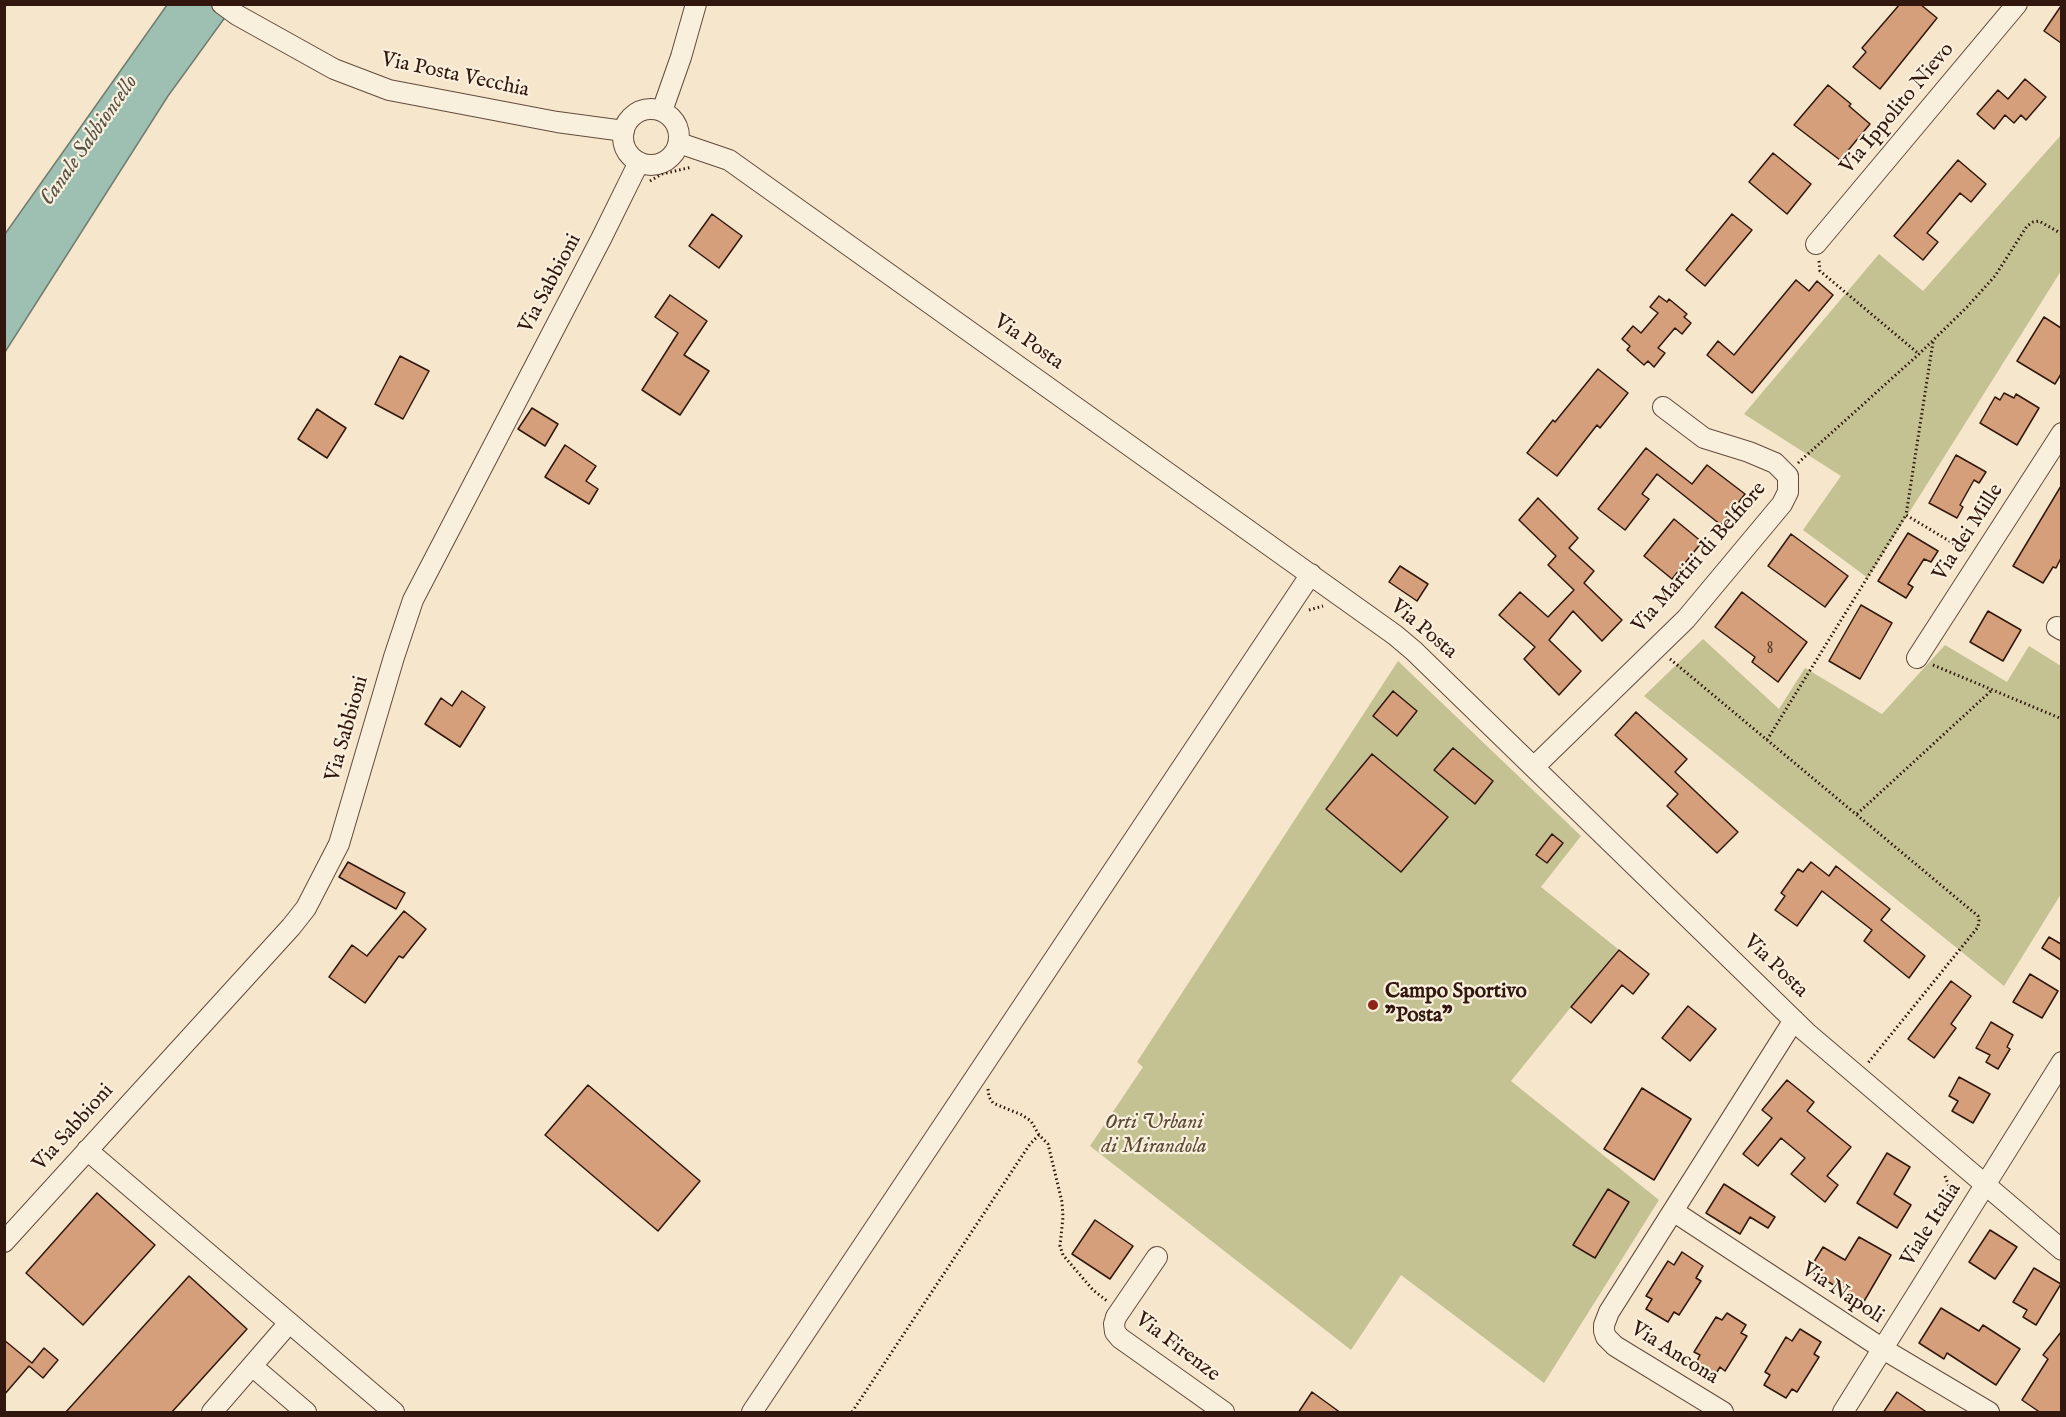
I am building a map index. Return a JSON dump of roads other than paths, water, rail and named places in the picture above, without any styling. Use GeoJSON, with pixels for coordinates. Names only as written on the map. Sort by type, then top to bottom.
{"type":"FeatureCollection","features":[{"type":"Feature","properties":{"kind":"street"},"geometry":{"type":"LineString","coordinates":[[662,111],[696,4]]}},
{"type":"Feature","properties":{"kind":"street","name":"Via Ippolito Nievo"},"geometry":{"type":"LineString","coordinates":[[1816,244],[2017,4]]}},
{"type":"Feature","properties":{"kind":"street","name":"Via Posta Vecchia"},"geometry":{"type":"LineString","coordinates":[[229,10],[334,69],[390,90],[557,122],[624,131]]}},
{"type":"Feature","properties":{"kind":"street"},"geometry":{"type":"LineString","coordinates":[[643,110],[662,111],[670,116],[679,133],[675,152],[668,159],[659,163],[639,162],[626,149],[624,131],[628,122],[643,110]]}},
{"type":"Feature","properties":{"kind":"street","name":"Via Posta"},"geometry":{"type":"LineString","coordinates":[[678,143],[729,160],[1311,574],[1414,651],[1794,1020],[2061,1250]]}},
{"type":"Feature","properties":{"kind":"street","name":"Via Sabbioni"},"geometry":{"type":"LineString","coordinates":[[4,1242],[291,927],[318,888],[339,844],[413,600],[639,162]]}},
{"type":"Feature","properties":{"kind":"street","name":"Via Martiri di Belfiore"},"geometry":{"type":"LineString","coordinates":[[1534,767],[1686,619],[1782,504],[1788,492],[1789,484],[1786,473],[1775,464],[1761,456],[1704,438],[1663,407]]}},
{"type":"Feature","properties":{"kind":"street","name":"Via dei Mille"},"geometry":{"type":"LineString","coordinates":[[1917,658],[2061,433]]}},
{"type":"Feature","properties":{"kind":"street"},"geometry":{"type":"LineString","coordinates":[[752,1413],[1311,574]]}},
{"type":"Feature","properties":{"kind":"street"},"geometry":{"type":"LineString","coordinates":[[1672,1211],[1794,1020]]}},
{"type":"Feature","properties":{"kind":"street","name":"Viale Italia"},"geometry":{"type":"LineString","coordinates":[[1843,1413],[2061,1062]]}},
{"type":"Feature","properties":{"kind":"street"},"geometry":{"type":"LineString","coordinates":[[87,1150],[394,1413]]}},
{"type":"Feature","properties":{"kind":"street","name":"Via Ancona"},"geometry":{"type":"LineString","coordinates":[[1672,1211],[1609,1312],[1604,1331],[1615,1346],[1723,1413]]}},
{"type":"Feature","properties":{"kind":"street","name":"Via Napoli"},"geometry":{"type":"LineString","coordinates":[[1672,1211],[1882,1349],[1989,1413]]}},
{"type":"Feature","properties":{"kind":"street","name":"Via Firenze"},"geometry":{"type":"LineString","coordinates":[[1157,1257],[1121,1310],[1114,1324],[1115,1332],[1218,1411]]}},
{"type":"Feature","properties":{"kind":"street"},"geometry":{"type":"LineString","coordinates":[[212,1413],[289,1323]]}},
{"type":"Feature","properties":{"kind":"street"},"geometry":{"type":"LineString","coordinates":[[252,1366],[306,1413]]}},
{"type":"Feature","properties":{"kind":"water","name":"Canale Sabbioncello"},"geometry":{"type":"Polygon","coordinates":[[[167,5],[234,5],[168,96],[5,352],[5,234],[167,5]]]}},
{"type":"Feature","properties":{"kind":"place","name":"Campo Sportivo \"Posta\""},"geometry":{"type":"Point","coordinates":[1373,1005]}},
{"type":"Feature","properties":{"kind":"park label","name":"Orti Urbani di Mirandola"},"geometry":{"type":"Point","coordinates":[1154,1136]}}]}
